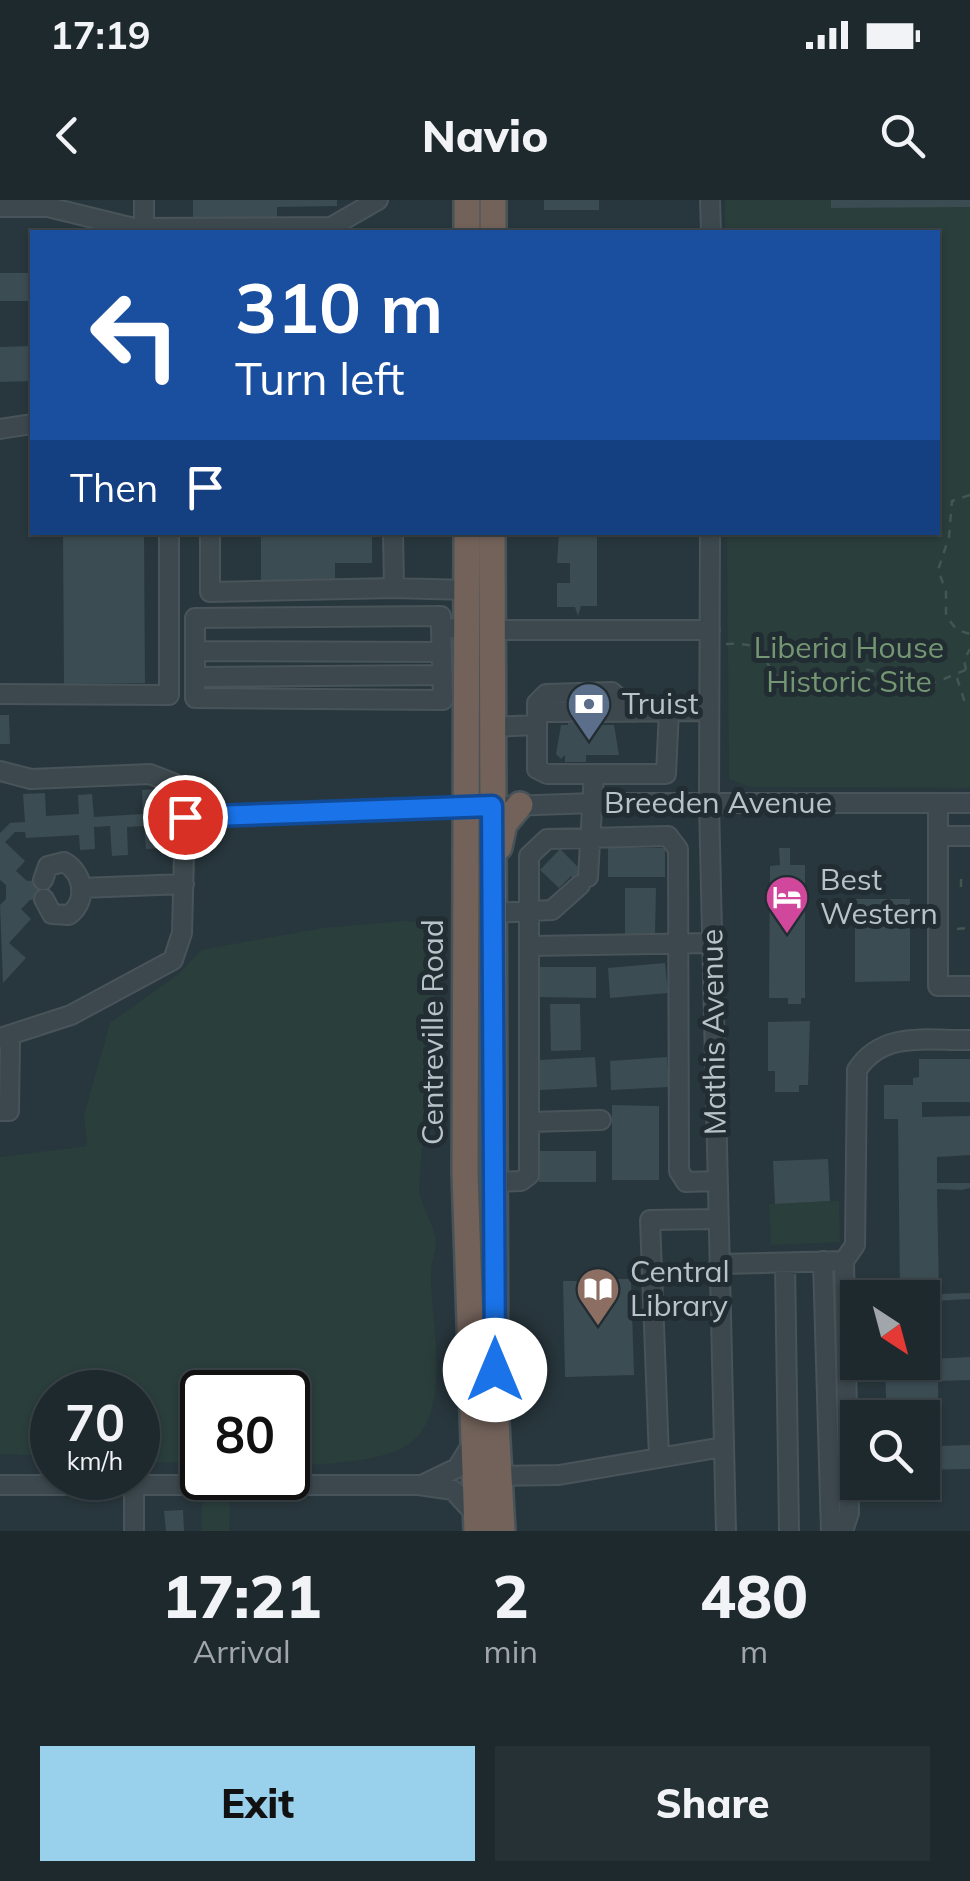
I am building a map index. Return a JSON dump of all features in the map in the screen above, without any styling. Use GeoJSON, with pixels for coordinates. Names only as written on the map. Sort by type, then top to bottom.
{"type":"FeatureCollection","features":[{"type":"Feature","properties":{"kind":"highway"},"geometry":{"type":"LineString","coordinates":[[468,200],[468,230]]}},
{"type":"Feature","properties":{"kind":"highway"},"geometry":{"type":"LineString","coordinates":[[493,200],[493,230]]}},
{"type":"Feature","properties":{"kind":"highway","name":"Centreville Road"},"geometry":{"type":"LineString","coordinates":[[468,535],[466,629],[479,807],[465,1173],[472,1444],[483,1497],[502,1531]]}},
{"type":"Feature","properties":{"kind":"highway","name":"Centreville Road"},"geometry":{"type":"LineString","coordinates":[[483,1497],[496,1182],[492,876],[479,807],[492,727],[466,629],[491,535]]}},
{"type":"Feature","properties":{"kind":"highway"},"geometry":{"type":"LineString","coordinates":[[492,876],[504,824],[520,805]]}},
{"type":"Feature","properties":{"kind":"street"},"geometry":{"type":"LineString","coordinates":[[144,200],[144,227]]}},
{"type":"Feature","properties":{"kind":"street"},"geometry":{"type":"LineString","coordinates":[[0,207],[48,207],[104,224],[144,227],[331,226],[378,200]]}},
{"type":"Feature","properties":{"kind":"street"},"geometry":{"type":"LineString","coordinates":[[710,200],[710,230]]}},
{"type":"Feature","properties":{"kind":"street"},"geometry":{"type":"LineString","coordinates":[[0,429],[30,424]]}},
{"type":"Feature","properties":{"kind":"street"},"geometry":{"type":"LineString","coordinates":[[0,694],[169,695],[169,535]]}},
{"type":"Feature","properties":{"kind":"street"},"geometry":{"type":"LineString","coordinates":[[210,535],[210,592],[466,590]]}},
{"type":"Feature","properties":{"kind":"street"},"geometry":{"type":"LineString","coordinates":[[393,535],[394,588]]}},
{"type":"Feature","properties":{"kind":"street","name":"Mathis Avenue"},"geometry":{"type":"LineString","coordinates":[[710,535],[709,803],[726,1531]]}},
{"type":"Feature","properties":{"kind":"street"},"geometry":{"type":"LineString","coordinates":[[442,652],[443,700],[195,698],[196,618],[441,616],[466,629],[710,637]]}},
{"type":"Feature","properties":{"kind":"street"},"geometry":{"type":"LineString","coordinates":[[196,651],[442,652],[466,629]]}},
{"type":"Feature","properties":{"kind":"street"},"geometry":{"type":"LineString","coordinates":[[633,712],[606,691],[553,692],[537,713],[540,772],[666,774],[669,711]]}},
{"type":"Feature","properties":{"kind":"street"},"geometry":{"type":"LineString","coordinates":[[492,727],[537,713],[709,711]]}},
{"type":"Feature","properties":{"kind":"street"},"geometry":{"type":"LineString","coordinates":[[0,770],[32,779],[159,775],[177,789],[185,817],[180,946],[168,964],[71,1015],[5,1038],[9,1111],[0,1111]]}},
{"type":"Feature","properties":{"kind":"street"},"geometry":{"type":"LineString","coordinates":[[492,913],[552,910],[584,881],[593,838],[594,774]]}},
{"type":"Feature","properties":{"kind":"street","name":"Breeden Avenue"},"geometry":{"type":"LineString","coordinates":[[185,817],[594,803],[970,804]]}},
{"type":"Feature","properties":{"kind":"street"},"geometry":{"type":"LineString","coordinates":[[938,804],[938,986],[970,986]]}},
{"type":"Feature","properties":{"kind":"street"},"geometry":{"type":"LineString","coordinates":[[938,836],[970,836]]}},
{"type":"Feature","properties":{"kind":"street"},"geometry":{"type":"LineString","coordinates":[[496,1182],[522,1181],[529,1175],[529,856],[548,839],[593,838],[673,838],[678,849],[679,1171],[686,1182],[717,1181]]}},
{"type":"Feature","properties":{"kind":"street"},"geometry":{"type":"LineString","coordinates":[[42,880],[48,866],[68,862],[77,872],[82,888],[77,908],[64,916],[52,914],[44,899]]}},
{"type":"Feature","properties":{"kind":"street"},"geometry":{"type":"LineString","coordinates":[[82,888],[184,884]]}},
{"type":"Feature","properties":{"kind":"street"},"geometry":{"type":"LineString","coordinates":[[531,946],[712,943]]}},
{"type":"Feature","properties":{"kind":"street"},"geometry":{"type":"LineString","coordinates":[[842,1531],[849,1513],[844,1261],[855,1245],[857,1070],[873,1050],[889,1041],[970,1040]]}},
{"type":"Feature","properties":{"kind":"street"},"geometry":{"type":"LineString","coordinates":[[530,1122],[601,1120]]}},
{"type":"Feature","properties":{"kind":"street"},"geometry":{"type":"LineString","coordinates":[[659,1458],[650,1220],[718,1219]]}},
{"type":"Feature","properties":{"kind":"street"},"geometry":{"type":"LineString","coordinates":[[719,1264],[844,1261]]}},
{"type":"Feature","properties":{"kind":"street"},"geometry":{"type":"LineString","coordinates":[[823,1262],[831,1531]]}},
{"type":"Feature","properties":{"kind":"street"},"geometry":{"type":"LineString","coordinates":[[784,1263],[789,1531]]}},
{"type":"Feature","properties":{"kind":"street"},"geometry":{"type":"LineString","coordinates":[[419,1485],[454,1470],[472,1444]]}},
{"type":"Feature","properties":{"kind":"street"},"geometry":{"type":"LineString","coordinates":[[160,1485],[419,1485],[483,1497],[516,1472],[526,1478],[723,1447]]}},
{"type":"Feature","properties":{"kind":"street"},"geometry":{"type":"LineString","coordinates":[[0,1486],[30,1486]]}},
{"type":"Feature","properties":{"kind":"street"},"geometry":{"type":"LineString","coordinates":[[134,1500],[134,1531]]}},
{"type":"Feature","properties":{"kind":"path"},"geometry":{"type":"LineString","coordinates":[[970,494],[952,501],[949,537],[938,570],[946,591],[946,616],[958,630],[970,634]]}},
{"type":"Feature","properties":{"kind":"path"},"geometry":{"type":"LineString","coordinates":[[710,637],[755,645],[766,654],[782,681],[826,681],[860,668],[932,684],[957,677],[968,669],[964,660],[970,649]]}},
{"type":"Feature","properties":{"kind":"path"},"geometry":{"type":"LineString","coordinates":[[957,677],[966,706]]}},
{"type":"Feature","properties":{"kind":"path"},"geometry":{"type":"LineString","coordinates":[[962,871],[962,887]]}},
{"type":"Feature","properties":{"kind":"path"},"geometry":{"type":"LineString","coordinates":[[957,928],[968,928]]}},
{"type":"Feature","properties":{"kind":"green space","name":"Liberia House Historic Site"},"geometry":{"type":"Polygon","coordinates":[[[725,200],[970,200],[970,788],[750,787],[729,779],[727,535],[940,535],[940,230],[725,230],[725,200]]]}},
{"type":"Feature","properties":{"kind":"green space"},"geometry":{"type":"Polygon","coordinates":[[[419,922],[430,933],[440,973],[430,1018],[419,1191],[436,1242],[431,1273],[435,1388],[423,1429],[409,1444],[383,1455],[310,1464],[310,1370],[180,1370],[180,1463],[160,1462],[160,1370],[30,1370],[30,1455],[0,1454],[0,1157],[87,1146],[84,1115],[110,1023],[179,974],[201,950],[323,928],[419,922]]]}},
{"type":"Feature","properties":{"kind":"green space"},"geometry":{"type":"Polygon","coordinates":[[[839,1201],[840,1242],[771,1245],[769,1204],[839,1201]]]}},
{"type":"Feature","properties":{"kind":"green space"},"geometry":{"type":"Polygon","coordinates":[[[230,1501],[229,1531],[202,1531],[202,1504],[230,1501]]]}},
{"type":"Feature","properties":{"kind":"building"},"geometry":{"type":"Polygon","coordinates":[[[193,200],[337,200],[337,206],[277,207],[277,221],[193,220],[193,200]]]}},
{"type":"Feature","properties":{"kind":"building"},"geometry":{"type":"Polygon","coordinates":[[[544,200],[599,200],[599,210],[544,210],[544,200]]]}},
{"type":"Feature","properties":{"kind":"building"},"geometry":{"type":"Polygon","coordinates":[[[831,200],[970,200],[970,207],[831,208],[831,200]]]}},
{"type":"Feature","properties":{"kind":"building"},"geometry":{"type":"Polygon","coordinates":[[[0,273],[30,273],[30,301],[0,301],[0,273]]]}},
{"type":"Feature","properties":{"kind":"building"},"geometry":{"type":"Polygon","coordinates":[[[30,346],[30,381],[0,382],[0,347],[30,346]]]}},
{"type":"Feature","properties":{"kind":"building"},"geometry":{"type":"Polygon","coordinates":[[[63,535],[144,535],[145,683],[64,684],[63,535]]]}},
{"type":"Feature","properties":{"kind":"building"},"geometry":{"type":"Polygon","coordinates":[[[261,535],[372,535],[372,563],[335,563],[335,585],[261,585],[261,535]]]}},
{"type":"Feature","properties":{"kind":"building"},"geometry":{"type":"Polygon","coordinates":[[[559,535],[597,535],[597,606],[581,606],[578,616],[575,607],[557,607],[557,583],[570,583],[570,563],[557,563],[559,535]]]}},
{"type":"Feature","properties":{"kind":"building","name":"Truist"},"geometry":{"type":"Polygon","coordinates":[[[568,698],[583,698],[583,725],[614,725],[619,755],[586,755],[586,762],[565,762],[565,755],[561,759],[556,754],[561,725],[568,725],[568,698]]]}},
{"type":"Feature","properties":{"kind":"building"},"geometry":{"type":"Polygon","coordinates":[[[0,715],[9,715],[10,744],[0,744],[0,715]]]}},
{"type":"Feature","properties":{"kind":"building"},"geometry":{"type":"Polygon","coordinates":[[[161,789],[164,848],[146,849],[144,826],[127,827],[128,855],[112,856],[110,826],[94,827],[95,849],[80,850],[79,835],[26,838],[25,832],[15,832],[5,842],[25,861],[16,871],[27,881],[50,879],[50,899],[30,900],[21,909],[31,919],[9,943],[26,958],[3,983],[0,905],[6,899],[6,885],[0,880],[0,833],[10,823],[25,822],[23,794],[45,793],[46,816],[79,814],[78,795],[92,794],[94,817],[143,814],[142,790],[161,789]]]}},
{"type":"Feature","properties":{"kind":"building"},"geometry":{"type":"Polygon","coordinates":[[[608,848],[665,848],[665,877],[608,877],[608,848]]]}},
{"type":"Feature","properties":{"kind":"building","name":"Best Western"},"geometry":{"type":"Polygon","coordinates":[[[779,848],[790,848],[790,865],[805,865],[805,998],[801,998],[801,1004],[788,1004],[788,998],[769,998],[770,866],[780,865],[779,848]]]}},
{"type":"Feature","properties":{"kind":"building"},"geometry":{"type":"Polygon","coordinates":[[[560,849],[592,881],[584,889],[571,876],[559,888],[540,870],[560,849]]]}},
{"type":"Feature","properties":{"kind":"building"},"geometry":{"type":"Polygon","coordinates":[[[625,888],[656,888],[655,934],[625,934],[625,888]]]}},
{"type":"Feature","properties":{"kind":"building"},"geometry":{"type":"Polygon","coordinates":[[[855,899],[910,899],[910,981],[855,982],[855,899]]]}},
{"type":"Feature","properties":{"kind":"building"},"geometry":{"type":"Polygon","coordinates":[[[665,963],[668,993],[610,998],[608,968],[665,963]]]}},
{"type":"Feature","properties":{"kind":"building"},"geometry":{"type":"Polygon","coordinates":[[[540,967],[596,967],[596,998],[539,997],[540,967]]]}},
{"type":"Feature","properties":{"kind":"building"},"geometry":{"type":"Polygon","coordinates":[[[550,1004],[580,1004],[581,1050],[551,1051],[550,1004]]]}},
{"type":"Feature","properties":{"kind":"building"},"geometry":{"type":"Polygon","coordinates":[[[810,1021],[808,1085],[799,1085],[799,1092],[775,1092],[775,1071],[768,1071],[768,1022],[810,1021]]]}},
{"type":"Feature","properties":{"kind":"building"},"geometry":{"type":"Polygon","coordinates":[[[595,1057],[597,1087],[540,1090],[539,1060],[595,1057]]]}},
{"type":"Feature","properties":{"kind":"building"},"geometry":{"type":"Polygon","coordinates":[[[667,1057],[669,1087],[611,1090],[610,1061],[667,1057]]]}},
{"type":"Feature","properties":{"kind":"building"},"geometry":{"type":"Polygon","coordinates":[[[919,1059],[970,1059],[970,1102],[922,1102],[922,1117],[970,1116],[970,1155],[937,1157],[937,1183],[970,1183],[970,1188],[962,1190],[937,1189],[939,1280],[900,1280],[898,1119],[884,1119],[884,1085],[913,1085],[913,1078],[919,1077],[919,1059]]]}},
{"type":"Feature","properties":{"kind":"building"},"geometry":{"type":"Polygon","coordinates":[[[612,1105],[659,1106],[659,1180],[612,1180],[612,1105]]]}},
{"type":"Feature","properties":{"kind":"building"},"geometry":{"type":"Polygon","coordinates":[[[539,1151],[596,1151],[596,1182],[539,1182],[539,1151]]]}},
{"type":"Feature","properties":{"kind":"building"},"geometry":{"type":"Polygon","coordinates":[[[828,1159],[830,1201],[775,1204],[773,1161],[828,1159]]]}},
{"type":"Feature","properties":{"kind":"building"},"geometry":{"type":"Polygon","coordinates":[[[611,1271],[612,1279],[631,1279],[634,1375],[565,1377],[563,1281],[588,1281],[587,1272],[611,1271]]]}},
{"type":"Feature","properties":{"kind":"building"},"geometry":{"type":"Polygon","coordinates":[[[970,1293],[970,1299],[940,1301],[940,1294],[970,1293]]]}},
{"type":"Feature","properties":{"kind":"building"},"geometry":{"type":"Polygon","coordinates":[[[970,1357],[970,1380],[938,1381],[938,1400],[886,1399],[885,1380],[940,1380],[940,1359],[970,1357]]]}},
{"type":"Feature","properties":{"kind":"building"},"geometry":{"type":"Polygon","coordinates":[[[970,1445],[970,1469],[940,1470],[940,1446],[970,1445]]]}},
{"type":"Feature","properties":{"kind":"building"},"geometry":{"type":"Polygon","coordinates":[[[183,1510],[184,1531],[166,1531],[164,1511],[183,1510]]]}},
{"type":"Feature","properties":{"kind":"place","name":"Truist"},"geometry":{"type":"Point","coordinates":[589,742]}},
{"type":"Feature","properties":{"kind":"place","name":"Best Western"},"geometry":{"type":"Point","coordinates":[787,935]}},
{"type":"Feature","properties":{"kind":"place","name":"Central Library"},"geometry":{"type":"Point","coordinates":[598,1327]}},
{"type":"Feature","properties":{"kind":"route"},"geometry":{"type":"LineString","coordinates":[[185,817],[492,806],[495,1370]]}}]}
